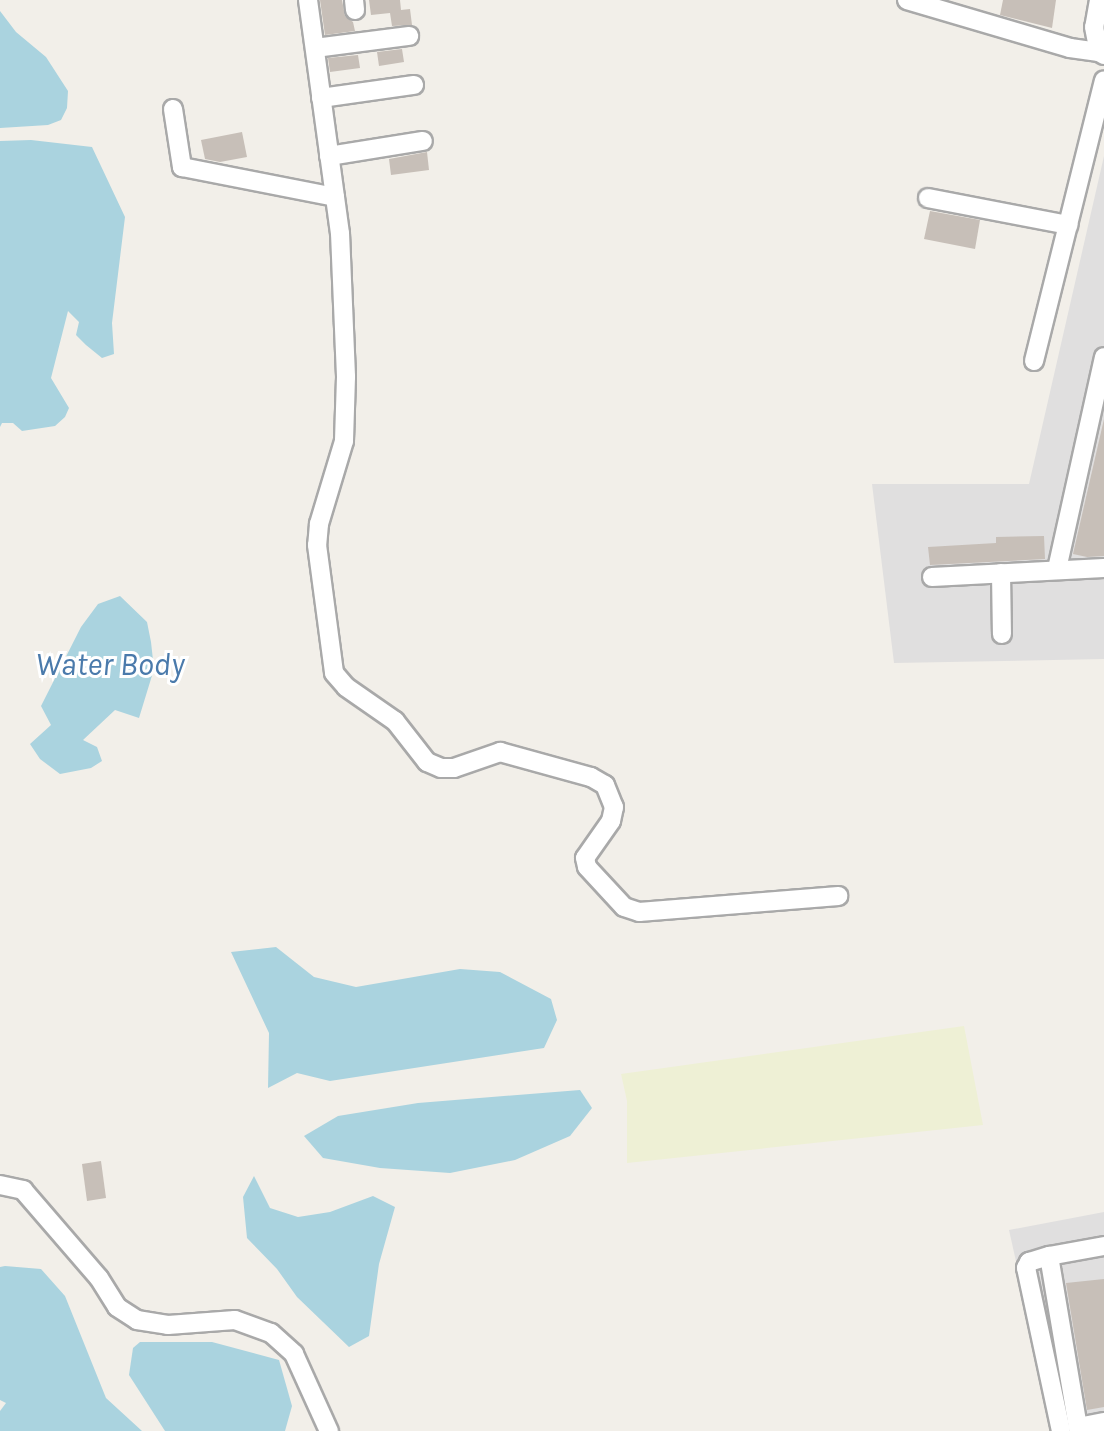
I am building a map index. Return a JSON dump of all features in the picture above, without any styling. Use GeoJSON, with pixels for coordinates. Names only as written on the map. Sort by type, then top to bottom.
{"type":"FeatureCollection","features":[{"type":"Feature","properties":{"kind":"street"},"geometry":{"type":"LineString","coordinates":[[308,0],[340,233],[347,418],[344,441],[319,524],[317,545],[334,673],[346,687],[395,721],[427,762],[441,768],[454,768],[489,753],[500,752],[591,777],[605,785],[614,807],[611,821],[585,858],[587,867],[624,907],[639,912],[838,896]]}},
{"type":"Feature","properties":{"kind":"street"},"geometry":{"type":"LineString","coordinates":[[907,0],[935,4],[1070,48],[1102,53],[1094,27],[1099,0]]}},
{"type":"Feature","properties":{"kind":"street"},"geometry":{"type":"LineString","coordinates":[[315,48],[409,36]]}},
{"type":"Feature","properties":{"kind":"street"},"geometry":{"type":"LineString","coordinates":[[1034,361],[1104,81]]}},
{"type":"Feature","properties":{"kind":"street"},"geometry":{"type":"LineString","coordinates":[[321,98],[414,85]]}},
{"type":"Feature","properties":{"kind":"street"},"geometry":{"type":"LineString","coordinates":[[173,109],[182,167],[335,197]]}},
{"type":"Feature","properties":{"kind":"street"},"geometry":{"type":"LineString","coordinates":[[329,156],[423,141]]}},
{"type":"Feature","properties":{"kind":"street"},"geometry":{"type":"LineString","coordinates":[[928,198],[1068,225]]}},
{"type":"Feature","properties":{"kind":"street"},"geometry":{"type":"LineString","coordinates":[[1057,569],[1098,412],[1104,357]]}},
{"type":"Feature","properties":{"kind":"street"},"geometry":{"type":"LineString","coordinates":[[932,577],[1104,568]]}},
{"type":"Feature","properties":{"kind":"street"},"geometry":{"type":"LineString","coordinates":[[1001,573],[1002,634]]}},
{"type":"Feature","properties":{"kind":"street"},"geometry":{"type":"LineString","coordinates":[[0,1185],[23,1190],[99,1278],[117,1307],[137,1320],[168,1325],[235,1320],[271,1333],[294,1354],[329,1431]]}},
{"type":"Feature","properties":{"kind":"street"},"geometry":{"type":"LineString","coordinates":[[1072,1430],[1025,1276],[1029,1262],[1104,1246]]}},
{"type":"Feature","properties":{"kind":"street"},"geometry":{"type":"LineString","coordinates":[[1049,1256],[1072,1430]]}},
{"type":"Feature","properties":{"kind":"street"},"geometry":{"type":"LineString","coordinates":[[1072,1430],[1104,1422]]}},
{"type":"Feature","properties":{"kind":"shaded area"},"geometry":{"type":"Polygon","coordinates":[[[1104,156],[1104,659],[894,663],[872,484],[1029,484],[1104,156]]]}},
{"type":"Feature","properties":{"kind":"shaded area"},"geometry":{"type":"Polygon","coordinates":[[[1104,1212],[1104,1431],[1054,1431],[1009,1230],[1104,1212]]]}},
{"type":"Feature","properties":{"kind":"green space"},"geometry":{"type":"Polygon","coordinates":[[[964,1026],[983,1125],[627,1163],[627,1101],[621,1074],[964,1026]]]}},
{"type":"Feature","properties":{"kind":"water"},"geometry":{"type":"Polygon","coordinates":[[[0,11],[16,32],[46,57],[68,91],[67,108],[61,120],[48,125],[0,128],[0,11]]]}},
{"type":"Feature","properties":{"kind":"water"},"geometry":{"type":"Polygon","coordinates":[[[31,140],[92,147],[125,217],[112,323],[114,354],[102,358],[86,345],[76,335],[79,322],[68,311],[51,378],[69,408],[55,426],[22,431],[13,423],[2,423],[0,427],[0,141],[31,140]]]}},
{"type":"Feature","properties":{"kind":"water","name":"Water Body"},"geometry":{"type":"Polygon","coordinates":[[[120,596],[147,622],[151,642],[154,669],[139,718],[115,710],[83,740],[97,747],[102,761],[91,768],[60,774],[40,759],[30,744],[51,725],[41,706],[81,627],[98,604],[120,596]]]}},
{"type":"Feature","properties":{"kind":"water"},"geometry":{"type":"Polygon","coordinates":[[[276,947],[314,977],[356,987],[460,969],[500,972],[551,999],[557,1020],[544,1048],[330,1081],[297,1073],[268,1088],[269,1033],[231,952],[276,947]]]}},
{"type":"Feature","properties":{"kind":"water"},"geometry":{"type":"Polygon","coordinates":[[[580,1090],[592,1108],[570,1136],[515,1160],[450,1173],[380,1168],[323,1158],[304,1136],[338,1116],[418,1103],[580,1090]]]}},
{"type":"Feature","properties":{"kind":"water"},"geometry":{"type":"Polygon","coordinates":[[[254,1176],[270,1208],[298,1217],[330,1212],[373,1196],[395,1207],[379,1264],[369,1336],[349,1347],[297,1297],[277,1269],[247,1238],[243,1197],[254,1176]]]}},
{"type":"Feature","properties":{"kind":"water"},"geometry":{"type":"Polygon","coordinates":[[[0,1267],[41,1269],[65,1296],[106,1398],[142,1431],[0,1431],[0,1411],[6,1403],[0,1400],[0,1267]]]}},
{"type":"Feature","properties":{"kind":"water"},"geometry":{"type":"Polygon","coordinates":[[[140,1342],[212,1342],[279,1360],[292,1406],[285,1431],[165,1431],[129,1375],[133,1348],[140,1342]]]}},
{"type":"Feature","properties":{"kind":"building"},"geometry":{"type":"Polygon","coordinates":[[[320,0],[342,0],[345,16],[353,22],[355,31],[325,35],[320,0]]]}},
{"type":"Feature","properties":{"kind":"building"},"geometry":{"type":"Polygon","coordinates":[[[369,0],[400,0],[401,10],[410,9],[412,25],[392,26],[390,13],[371,15],[369,0]]]}},
{"type":"Feature","properties":{"kind":"building"},"geometry":{"type":"Polygon","coordinates":[[[1003,0],[1056,0],[1052,28],[1000,15],[1003,0]]]}},
{"type":"Feature","properties":{"kind":"building"},"geometry":{"type":"Polygon","coordinates":[[[402,49],[404,62],[379,66],[377,52],[402,49]]]}},
{"type":"Feature","properties":{"kind":"building"},"geometry":{"type":"Polygon","coordinates":[[[358,55],[360,68],[330,72],[328,58],[358,55]]]}},
{"type":"Feature","properties":{"kind":"building"},"geometry":{"type":"Polygon","coordinates":[[[242,132],[247,157],[220,162],[205,159],[201,140],[242,132]]]}},
{"type":"Feature","properties":{"kind":"building"},"geometry":{"type":"Polygon","coordinates":[[[427,152],[429,170],[391,175],[389,159],[427,152]]]}},
{"type":"Feature","properties":{"kind":"building"},"geometry":{"type":"Polygon","coordinates":[[[930,211],[980,220],[975,249],[924,239],[930,211]]]}},
{"type":"Feature","properties":{"kind":"building"},"geometry":{"type":"Polygon","coordinates":[[[1104,419],[1104,556],[1087,557],[1073,554],[1104,419]]]}},
{"type":"Feature","properties":{"kind":"building"},"geometry":{"type":"Polygon","coordinates":[[[1044,536],[1045,559],[930,565],[928,547],[996,543],[996,537],[1044,536]]]}},
{"type":"Feature","properties":{"kind":"building"},"geometry":{"type":"Polygon","coordinates":[[[101,1161],[106,1198],[87,1201],[82,1164],[101,1161]]]}},
{"type":"Feature","properties":{"kind":"building"},"geometry":{"type":"Polygon","coordinates":[[[1104,1279],[1104,1407],[1087,1410],[1066,1283],[1104,1279]]]}}]}
